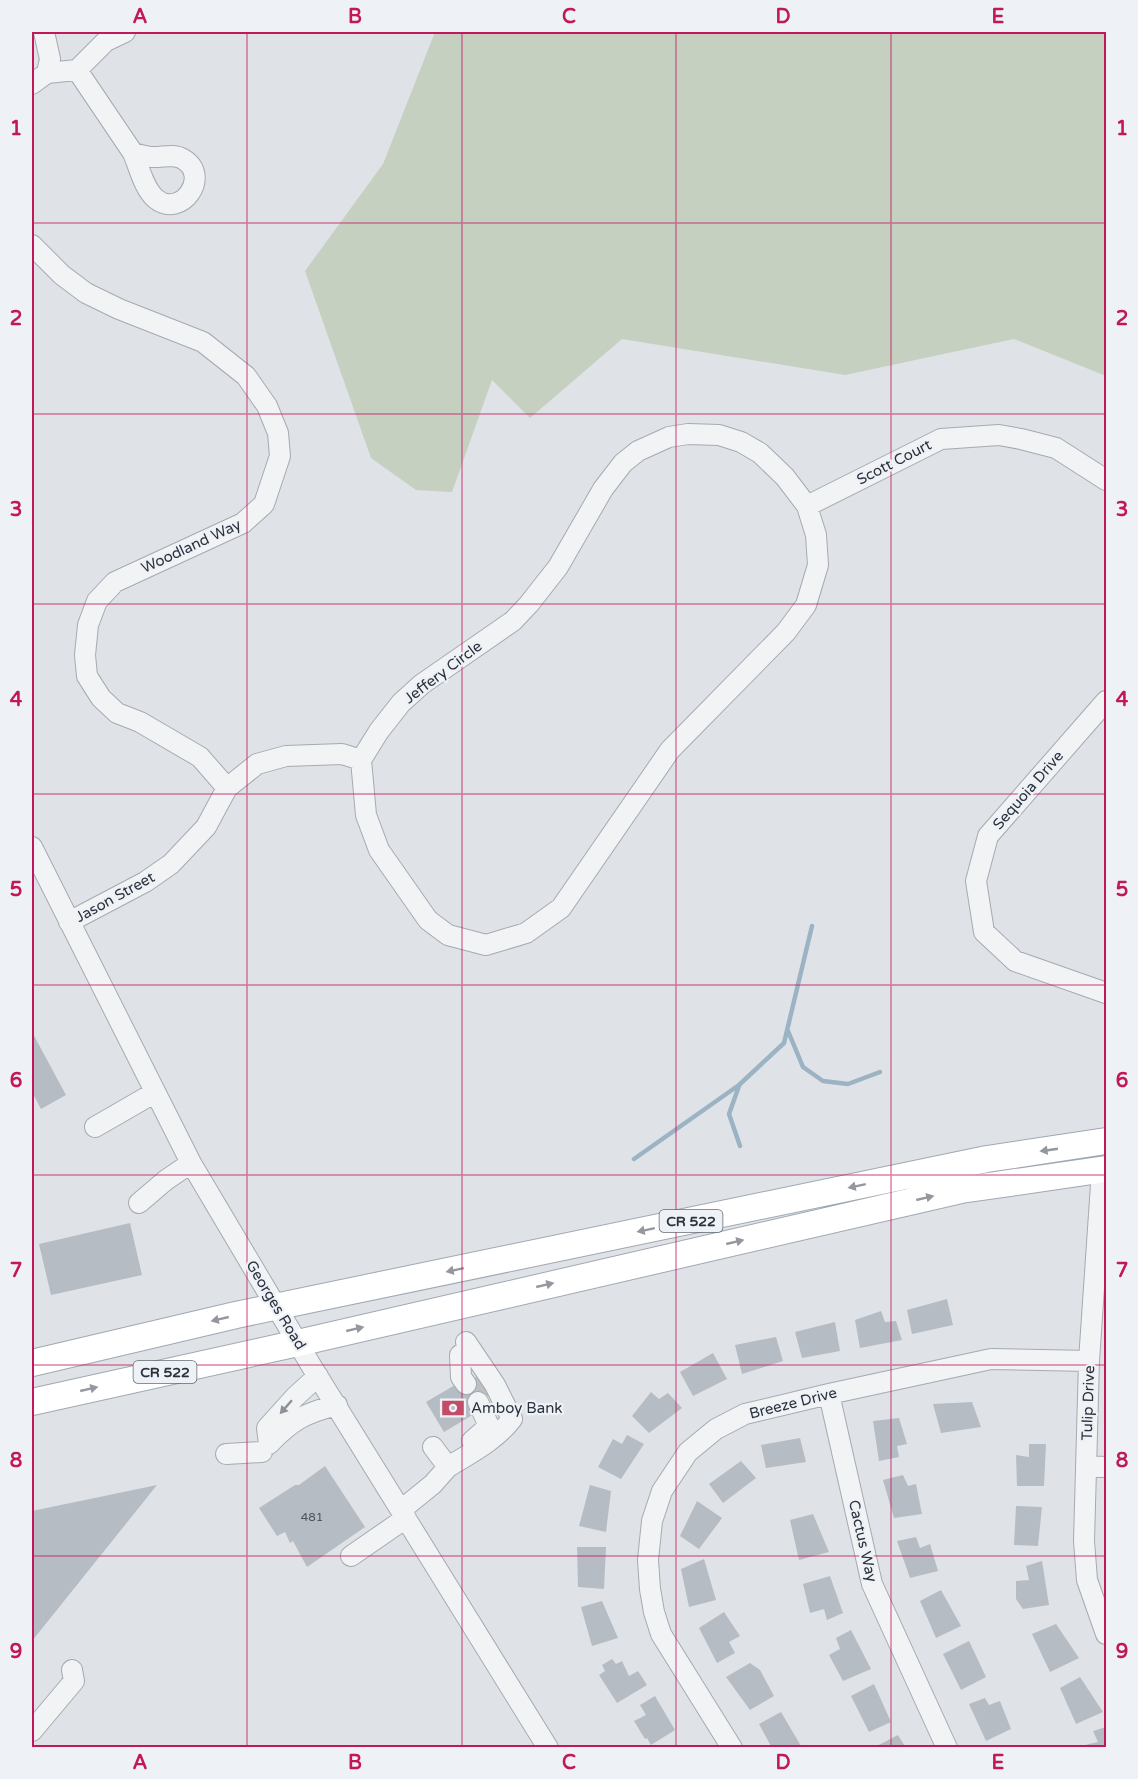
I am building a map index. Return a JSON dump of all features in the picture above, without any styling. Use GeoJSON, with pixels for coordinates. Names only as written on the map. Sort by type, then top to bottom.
{"type":"FeatureCollection","features":[{"type":"Feature","properties":{"kind":"main road","name":"CR 522"},"geometry":{"type":"LineString","coordinates":[[32,1363],[277,1307],[987,1159],[1107,1141]]}},
{"type":"Feature","properties":{"kind":"main road","name":"CR 522"},"geometry":{"type":"LineString","coordinates":[[32,1402],[961,1190],[1104,1169]]}},
{"type":"Feature","properties":{"kind":"street"},"geometry":{"type":"LineString","coordinates":[[39,78],[50,59],[44,32]]}},
{"type":"Feature","properties":{"kind":"street"},"geometry":{"type":"LineString","coordinates":[[39,78],[77,70],[100,36],[125,32]]}},
{"type":"Feature","properties":{"kind":"street"},"geometry":{"type":"LineString","coordinates":[[77,70],[133,153]]}},
{"type":"Feature","properties":{"kind":"street","name":"Woodland Way"},"geometry":{"type":"LineString","coordinates":[[32,245],[62,275],[86,293],[119,309],[203,342],[246,376],[267,406],[278,433],[280,456],[264,504],[243,523],[115,582],[97,601],[88,625],[85,654],[87,676],[101,698],[117,713],[140,722],[200,757],[227,788]]}},
{"type":"Feature","properties":{"kind":"street","name":"Jeffery Circle"},"geometry":{"type":"LineString","coordinates":[[688,434],[719,435],[741,442],[760,453],[785,477],[807,506],[816,535],[818,566],[806,605],[786,632],[670,750],[561,908],[525,933],[486,945],[448,935],[428,921],[379,850],[366,815],[361,760],[379,731],[401,703],[422,684],[513,621],[529,604],[558,567],[603,489],[623,464],[638,451],[669,437],[688,434]]}},
{"type":"Feature","properties":{"kind":"street","name":"Scott Court"},"geometry":{"type":"LineString","coordinates":[[807,506],[942,439],[999,435],[1021,439],[1056,448],[1107,480]]}},
{"type":"Feature","properties":{"kind":"street","name":"Sequoia Drive"},"geometry":{"type":"LineString","coordinates":[[1107,701],[988,836],[976,881],[984,932],[1015,961],[1107,993]]}},
{"type":"Feature","properties":{"kind":"street","name":"Jason Street"},"geometry":{"type":"LineString","coordinates":[[69,922],[146,882],[171,864],[206,827],[227,788],[257,764],[286,756],[342,754],[361,760]]}},
{"type":"Feature","properties":{"kind":"street","name":"Georges Road"},"geometry":{"type":"LineString","coordinates":[[32,847],[191,1163],[318,1376],[548,1748]]}},
{"type":"Feature","properties":{"kind":"street"},"geometry":{"type":"LineString","coordinates":[[94,1127],[154,1092]]}},
{"type":"Feature","properties":{"kind":"street"},"geometry":{"type":"LineString","coordinates":[[140,1203],[166,1180],[191,1163]]}},
{"type":"Feature","properties":{"kind":"street","name":"Tulip Drive"},"geometry":{"type":"LineString","coordinates":[[1104,1169],[1089,1361],[1084,1541],[1087,1580],[1107,1634]]}},
{"type":"Feature","properties":{"kind":"street"},"geometry":{"type":"LineString","coordinates":[[469,1381],[461,1377],[463,1348],[501,1410],[503,1430]]}},
{"type":"Feature","properties":{"kind":"street","name":"Breeze Drive"},"geometry":{"type":"LineString","coordinates":[[732,1748],[661,1634],[654,1612],[648,1560],[652,1521],[662,1491],[688,1452],[716,1429],[745,1414],[829,1394],[991,1359],[1089,1361]]}},
{"type":"Feature","properties":{"kind":"street"},"geometry":{"type":"LineString","coordinates":[[318,1376],[267,1428],[269,1444],[283,1429],[309,1412],[337,1405]]}},
{"type":"Feature","properties":{"kind":"street","name":"Cactus Way"},"geometry":{"type":"LineString","coordinates":[[829,1394],[872,1584],[947,1748]]}},
{"type":"Feature","properties":{"kind":"street"},"geometry":{"type":"LineString","coordinates":[[351,1556],[404,1514],[433,1484],[441,1456],[472,1441],[489,1426],[481,1400],[503,1430]]}},
{"type":"Feature","properties":{"kind":"street"},"geometry":{"type":"LineString","coordinates":[[441,1456],[503,1430]]}},
{"type":"Feature","properties":{"kind":"street"},"geometry":{"type":"LineString","coordinates":[[226,1454],[262,1452]]}},
{"type":"Feature","properties":{"kind":"street"},"geometry":{"type":"LineString","coordinates":[[1086,1466],[1107,1467]]}},
{"type":"Feature","properties":{"kind":"street"},"geometry":{"type":"LineString","coordinates":[[32,1731],[74,1681],[72,1670]]}},
{"type":"Feature","properties":{"kind":"green space"},"geometry":{"type":"Polygon","coordinates":[[[435,32],[1106,32],[1106,376],[1014,339],[845,375],[622,339],[530,418],[492,380],[452,492],[416,490],[371,458],[305,271],[383,164],[435,32]]]}},
{"type":"Feature","properties":{"kind":"building"},"geometry":{"type":"Polygon","coordinates":[[[32,1032],[66,1095],[41,1109],[32,1092],[32,1032]]]}},
{"type":"Feature","properties":{"kind":"building"},"geometry":{"type":"Polygon","coordinates":[[[130,1223],[142,1275],[51,1295],[39,1244],[130,1223]]]}},
{"type":"Feature","properties":{"kind":"building"},"geometry":{"type":"Polygon","coordinates":[[[947,1299],[953,1325],[912,1334],[907,1310],[947,1299]]]}},
{"type":"Feature","properties":{"kind":"building"},"geometry":{"type":"Polygon","coordinates":[[[881,1311],[885,1322],[896,1321],[902,1340],[860,1348],[855,1320],[881,1311]]]}},
{"type":"Feature","properties":{"kind":"building"},"geometry":{"type":"Polygon","coordinates":[[[835,1322],[840,1351],[802,1358],[795,1332],[835,1322]]]}},
{"type":"Feature","properties":{"kind":"building"},"geometry":{"type":"Polygon","coordinates":[[[776,1337],[783,1361],[742,1374],[735,1345],[776,1337]]]}},
{"type":"Feature","properties":{"kind":"building"},"geometry":{"type":"Polygon","coordinates":[[[713,1353],[727,1379],[693,1396],[680,1372],[713,1353]]]}},
{"type":"Feature","properties":{"kind":"building","name":"Amboy Bank"},"geometry":{"type":"Polygon","coordinates":[[[478,1376],[489,1395],[474,1404],[479,1411],[444,1432],[426,1402],[460,1382],[462,1385],[478,1376]]]}},
{"type":"Feature","properties":{"kind":"building"},"geometry":{"type":"Polygon","coordinates":[[[651,1392],[659,1399],[668,1393],[682,1408],[649,1433],[632,1416],[651,1392]]]}},
{"type":"Feature","properties":{"kind":"building"},"geometry":{"type":"Polygon","coordinates":[[[972,1402],[981,1427],[941,1433],[933,1404],[972,1402]]]}},
{"type":"Feature","properties":{"kind":"building"},"geometry":{"type":"Polygon","coordinates":[[[899,1418],[907,1444],[897,1446],[899,1457],[879,1461],[873,1421],[899,1418]]]}},
{"type":"Feature","properties":{"kind":"building"},"geometry":{"type":"Polygon","coordinates":[[[627,1435],[644,1444],[621,1479],[598,1467],[613,1439],[622,1444],[627,1435]]]}},
{"type":"Feature","properties":{"kind":"building"},"geometry":{"type":"Polygon","coordinates":[[[800,1438],[806,1462],[766,1468],[761,1445],[800,1438]]]}},
{"type":"Feature","properties":{"kind":"building"},"geometry":{"type":"Polygon","coordinates":[[[1029,1444],[1046,1444],[1044,1486],[1017,1486],[1016,1455],[1029,1457],[1029,1444]]]}},
{"type":"Feature","properties":{"kind":"building"},"geometry":{"type":"Polygon","coordinates":[[[741,1461],[756,1478],[723,1503],[709,1484],[741,1461]]]}},
{"type":"Feature","properties":{"kind":"building"},"geometry":{"type":"Polygon","coordinates":[[[325,1466],[365,1527],[307,1567],[293,1541],[290,1543],[285,1532],[277,1536],[259,1508],[295,1485],[299,1485],[325,1466]]]}},
{"type":"Feature","properties":{"kind":"building"},"geometry":{"type":"Polygon","coordinates":[[[903,1475],[908,1486],[916,1484],[922,1514],[894,1518],[883,1480],[903,1475]]]}},
{"type":"Feature","properties":{"kind":"building"},"geometry":{"type":"Polygon","coordinates":[[[157,1485],[32,1641],[32,1511],[157,1485]]]}},
{"type":"Feature","properties":{"kind":"building"},"geometry":{"type":"Polygon","coordinates":[[[590,1485],[611,1491],[606,1532],[579,1526],[590,1485]]]}},
{"type":"Feature","properties":{"kind":"building"},"geometry":{"type":"Polygon","coordinates":[[[697,1501],[722,1518],[699,1549],[680,1536],[697,1501]]]}},
{"type":"Feature","properties":{"kind":"building"},"geometry":{"type":"Polygon","coordinates":[[[1016,1506],[1042,1507],[1038,1546],[1014,1545],[1016,1506]]]}},
{"type":"Feature","properties":{"kind":"building"},"geometry":{"type":"Polygon","coordinates":[[[813,1514],[829,1552],[799,1560],[790,1520],[813,1514]]]}},
{"type":"Feature","properties":{"kind":"building"},"geometry":{"type":"Polygon","coordinates":[[[916,1537],[920,1548],[930,1544],[938,1571],[910,1578],[897,1541],[916,1537]]]}},
{"type":"Feature","properties":{"kind":"building"},"geometry":{"type":"Polygon","coordinates":[[[577,1547],[606,1547],[604,1589],[578,1587],[577,1547]]]}},
{"type":"Feature","properties":{"kind":"building"},"geometry":{"type":"Polygon","coordinates":[[[704,1559],[716,1600],[689,1607],[681,1569],[704,1559]]]}},
{"type":"Feature","properties":{"kind":"building"},"geometry":{"type":"Polygon","coordinates":[[[1042,1561],[1049,1605],[1023,1609],[1016,1599],[1016,1581],[1029,1580],[1026,1566],[1042,1561]]]}},
{"type":"Feature","properties":{"kind":"building"},"geometry":{"type":"Polygon","coordinates":[[[830,1576],[843,1613],[827,1620],[824,1609],[810,1613],[803,1584],[830,1576]]]}},
{"type":"Feature","properties":{"kind":"building"},"geometry":{"type":"Polygon","coordinates":[[[941,1590],[961,1626],[936,1638],[920,1601],[941,1590]]]}},
{"type":"Feature","properties":{"kind":"building"},"geometry":{"type":"Polygon","coordinates":[[[602,1601],[618,1638],[592,1646],[581,1607],[602,1601]]]}},
{"type":"Feature","properties":{"kind":"building"},"geometry":{"type":"Polygon","coordinates":[[[724,1612],[740,1636],[729,1642],[735,1653],[717,1663],[699,1628],[724,1612]]]}},
{"type":"Feature","properties":{"kind":"building"},"geometry":{"type":"Polygon","coordinates":[[[1056,1624],[1079,1658],[1050,1672],[1032,1634],[1056,1624]]]}},
{"type":"Feature","properties":{"kind":"building"},"geometry":{"type":"Polygon","coordinates":[[[851,1630],[871,1669],[843,1681],[829,1655],[840,1649],[836,1638],[851,1630]]]}},
{"type":"Feature","properties":{"kind":"building"},"geometry":{"type":"Polygon","coordinates":[[[969,1641],[986,1677],[961,1690],[943,1654],[969,1641]]]}},
{"type":"Feature","properties":{"kind":"building"},"geometry":{"type":"Polygon","coordinates":[[[612,1659],[616,1664],[622,1661],[629,1676],[638,1671],[647,1685],[617,1703],[599,1675],[605,1671],[602,1665],[612,1659]]]}},
{"type":"Feature","properties":{"kind":"building"},"geometry":{"type":"Polygon","coordinates":[[[750,1663],[760,1670],[774,1696],[750,1710],[726,1677],[750,1663]]]}},
{"type":"Feature","properties":{"kind":"building"},"geometry":{"type":"Polygon","coordinates":[[[1080,1677],[1103,1712],[1076,1724],[1060,1688],[1080,1677]]]}},
{"type":"Feature","properties":{"kind":"building"},"geometry":{"type":"Polygon","coordinates":[[[874,1684],[891,1722],[869,1732],[851,1696],[874,1684]]]}},
{"type":"Feature","properties":{"kind":"building"},"geometry":{"type":"Polygon","coordinates":[[[655,1696],[675,1730],[651,1745],[634,1721],[646,1715],[640,1705],[655,1696]]]}},
{"type":"Feature","properties":{"kind":"building"},"geometry":{"type":"Polygon","coordinates":[[[985,1698],[989,1705],[1000,1701],[1011,1729],[986,1741],[969,1704],[985,1698]]]}},
{"type":"Feature","properties":{"kind":"building"},"geometry":{"type":"Polygon","coordinates":[[[781,1712],[801,1746],[798,1748],[772,1748],[759,1724],[781,1712]]]}},
{"type":"Feature","properties":{"kind":"building"},"geometry":{"type":"Polygon","coordinates":[[[1106,1727],[1106,1748],[1086,1748],[1085,1745],[1098,1742],[1093,1731],[1106,1727]]]}},
{"type":"Feature","properties":{"kind":"building"},"geometry":{"type":"Polygon","coordinates":[[[898,1735],[906,1748],[873,1748],[898,1735]]]}},
{"type":"Feature","properties":{"kind":"waterway"},"geometry":{"type":"LineString","coordinates":[[634,1159],[739,1085],[784,1043],[812,926]]}},
{"type":"Feature","properties":{"kind":"waterway"},"geometry":{"type":"LineString","coordinates":[[788,1031],[803,1067],[823,1081],[848,1084],[880,1072]]}},
{"type":"Feature","properties":{"kind":"waterway"},"geometry":{"type":"LineString","coordinates":[[739,1086],[729,1114],[740,1146]]}},
{"type":"Feature","properties":{"kind":"tunnel"},"geometry":{"type":"LineString","coordinates":[[473,1379],[484,1398]]}},
{"type":"Feature","properties":{"kind":"place","name":"Amboy Bank"},"geometry":{"type":"Point","coordinates":[453,1408]}}]}
